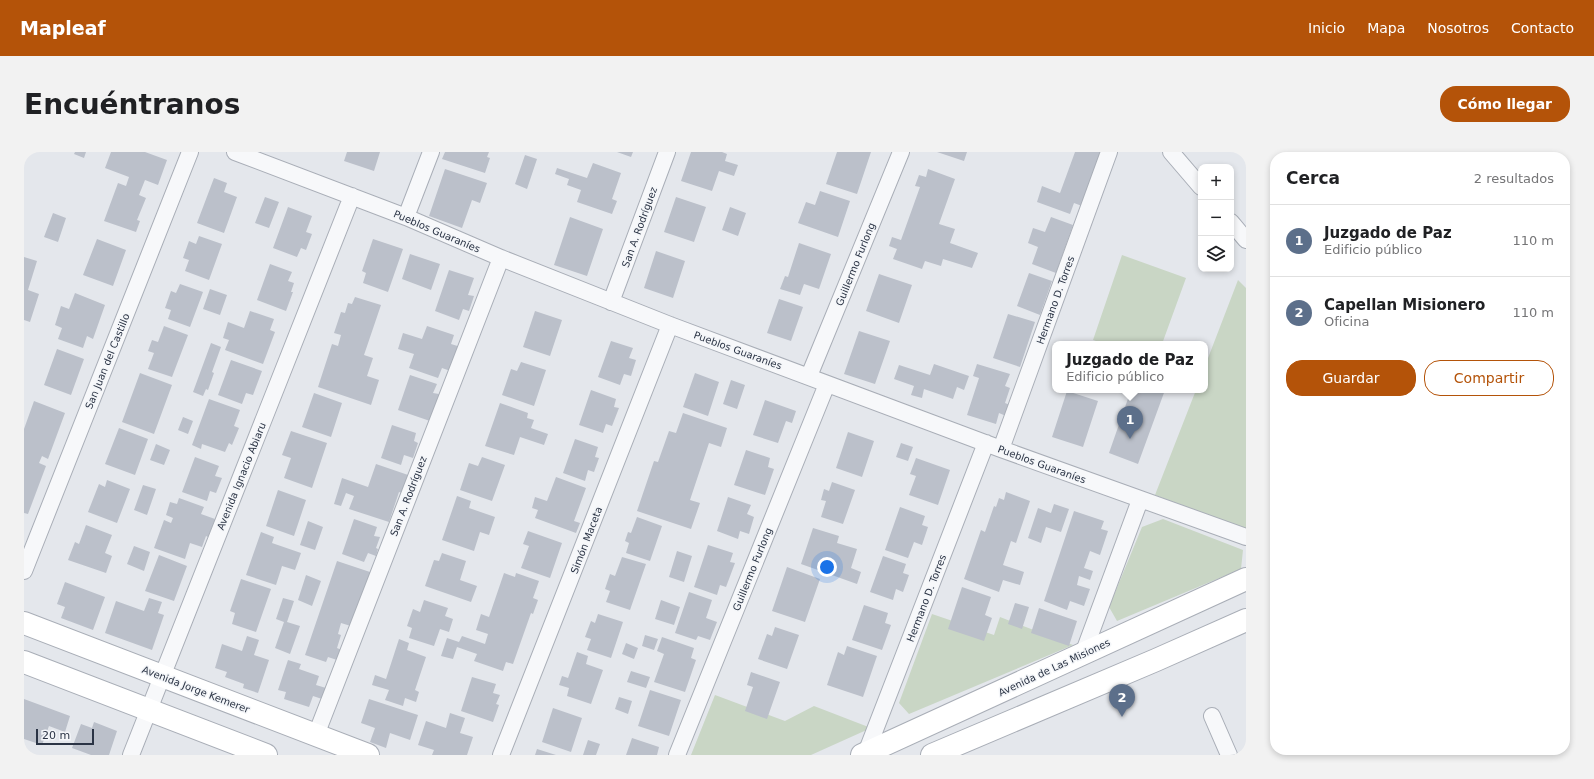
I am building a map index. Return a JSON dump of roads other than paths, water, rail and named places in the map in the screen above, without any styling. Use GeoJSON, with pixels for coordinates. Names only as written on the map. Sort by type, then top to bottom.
{"type":"FeatureCollection","features":[{"type":"Feature","properties":{"kind":"main road","name":"Avenida de Las Misiones"},"geometry":{"type":"LineString","coordinates":[[864,754],[1246,579]]}},
{"type":"Feature","properties":{"kind":"main road"},"geometry":{"type":"LineString","coordinates":[[932,755],[1246,620]]}},
{"type":"Feature","properties":{"kind":"main road","name":"Avenida Jorge Kemerer"},"geometry":{"type":"LineString","coordinates":[[24,623],[368,755]]}},
{"type":"Feature","properties":{"kind":"main road"},"geometry":{"type":"LineString","coordinates":[[24,662],[266,755]]}},
{"type":"Feature","properties":{"kind":"street","name":"San Juan del Castillo"},"geometry":{"type":"LineString","coordinates":[[24,571],[190,152]]}},
{"type":"Feature","properties":{"kind":"street","name":"Pueblos Guaraníes"},"geometry":{"type":"LineString","coordinates":[[235,152],[406,217],[501,258],[611,302],[1001,449],[1246,537]]}},
{"type":"Feature","properties":{"kind":"street"},"geometry":{"type":"LineString","coordinates":[[406,217],[431,152]]}},
{"type":"Feature","properties":{"kind":"street","name":"San A. Rodríguez"},"geometry":{"type":"LineString","coordinates":[[611,302],[667,152]]}},
{"type":"Feature","properties":{"kind":"street","name":"Guillermo Furlong"},"geometry":{"type":"LineString","coordinates":[[809,376],[901,152]]}},
{"type":"Feature","properties":{"kind":"street","name":"Hermano D. Torres"},"geometry":{"type":"LineString","coordinates":[[1001,449],[1109,152]]}},
{"type":"Feature","properties":{"kind":"street"},"geometry":{"type":"LineString","coordinates":[[1171,152],[1198,184]]}},
{"type":"Feature","properties":{"kind":"street","name":"Avenida Ignacio Abiaru"},"geometry":{"type":"LineString","coordinates":[[131,755],[352,196]]}},
{"type":"Feature","properties":{"kind":"street"},"geometry":{"type":"LineString","coordinates":[[1234,226],[1246,240]]}},
{"type":"Feature","properties":{"kind":"street","name":"San A. Rodríguez"},"geometry":{"type":"LineString","coordinates":[[316,735],[501,258]]}},
{"type":"Feature","properties":{"kind":"street","name":"Simón Maceta"},"geometry":{"type":"LineString","coordinates":[[501,755],[670,324]]}},
{"type":"Feature","properties":{"kind":"street","name":"Guillermo Furlong"},"geometry":{"type":"LineString","coordinates":[[677,755],[827,384]]}},
{"type":"Feature","properties":{"kind":"street","name":"Hermano D. Torres"},"geometry":{"type":"LineString","coordinates":[[864,754],[986,443]]}},
{"type":"Feature","properties":{"kind":"street"},"geometry":{"type":"LineString","coordinates":[[1083,654],[1140,500]]}},
{"type":"Feature","properties":{"kind":"street"},"geometry":{"type":"LineString","coordinates":[[1212,716],[1229,755]]}},
{"type":"Feature","properties":{"kind":"place","name":"Juzgado de Paz"},"geometry":{"type":"Point","coordinates":[1130,439]}},
{"type":"Feature","properties":{"kind":"place","name":"Capellan Misionero"},"geometry":{"type":"Point","coordinates":[1122,717]}}]}
